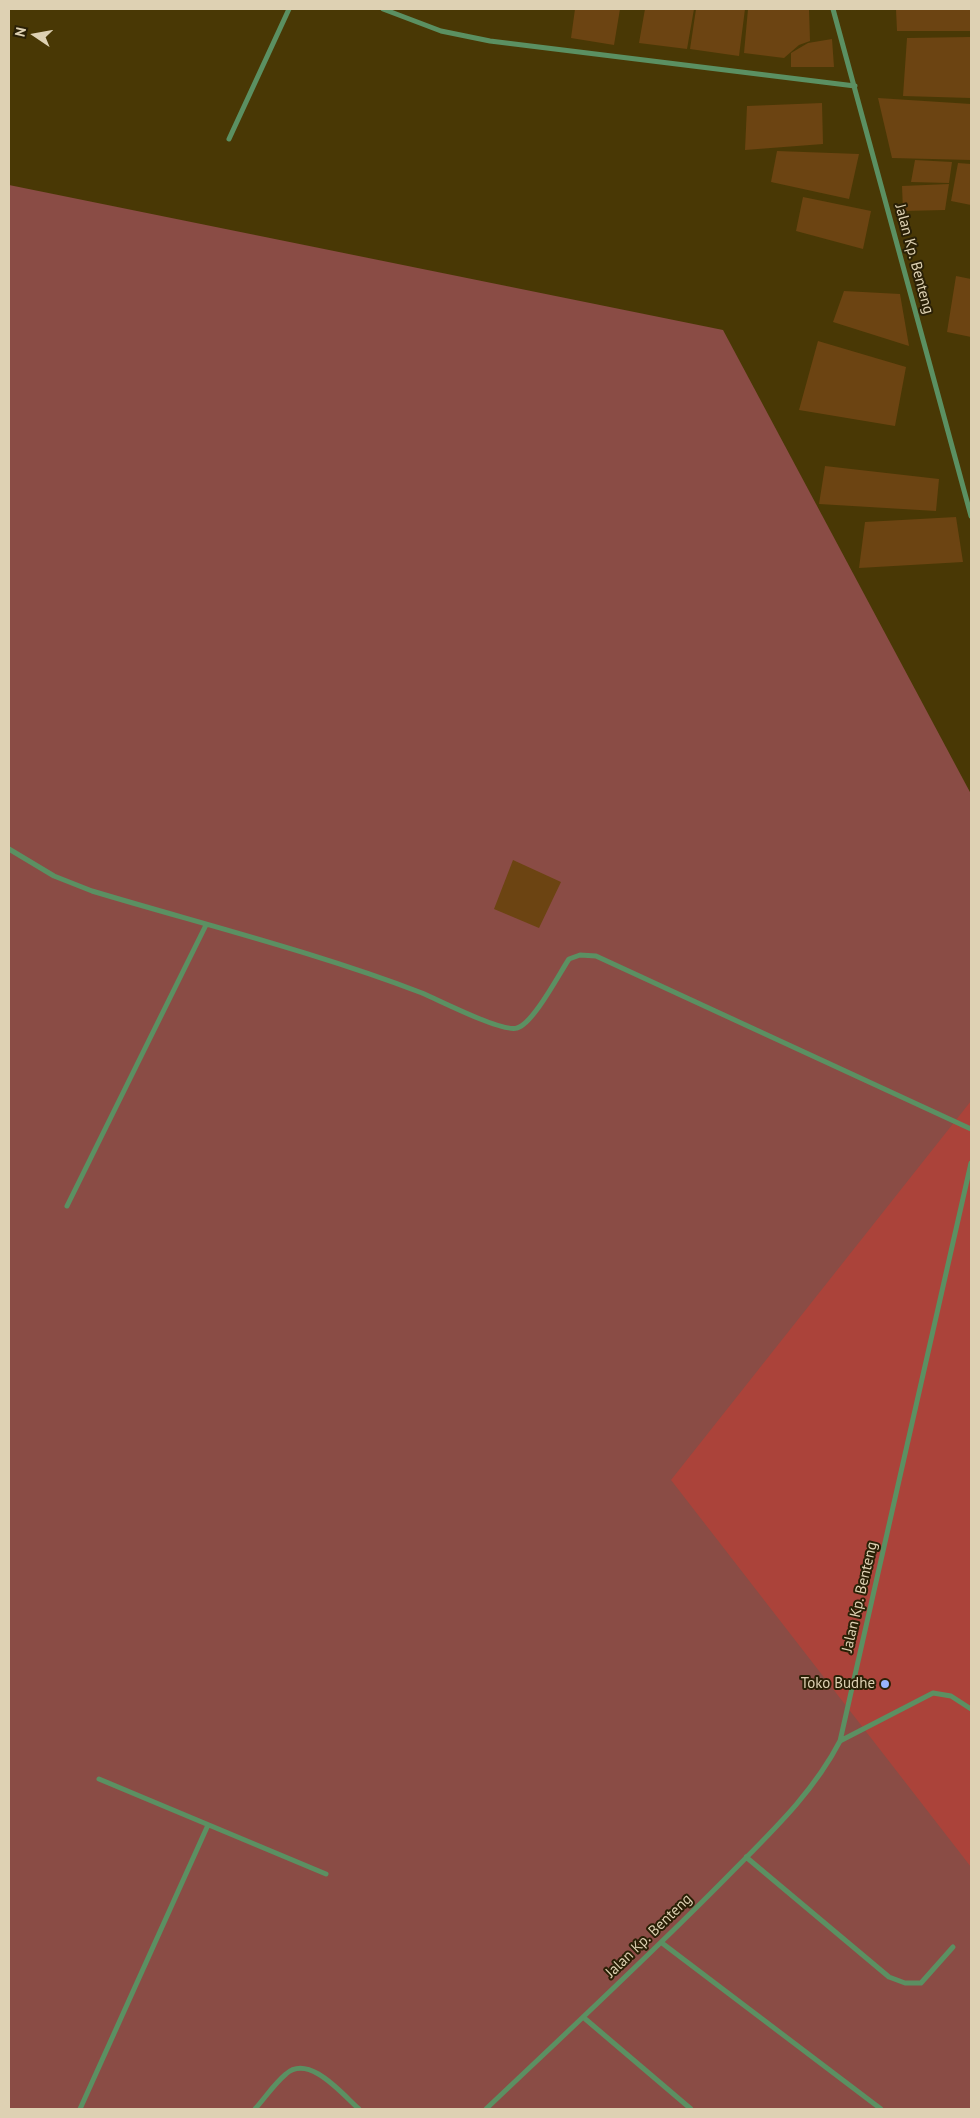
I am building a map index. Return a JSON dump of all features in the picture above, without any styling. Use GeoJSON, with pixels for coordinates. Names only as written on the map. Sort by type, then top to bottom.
{"type":"FeatureCollection","features":[{"type":"Feature","properties":{"kind":"street"},"geometry":{"type":"LineString","coordinates":[[229,139],[289,9]]}},
{"type":"Feature","properties":{"kind":"street"},"geometry":{"type":"LineString","coordinates":[[383,9],[441,31],[490,40],[855,86]]}},
{"type":"Feature","properties":{"kind":"street","name":"Jalan Kp. Benteng"},"geometry":{"type":"LineString","coordinates":[[832,9],[855,86],[971,516]]}},
{"type":"Feature","properties":{"kind":"street"},"geometry":{"type":"LineString","coordinates":[[9,849],[54,876],[92,891],[370,974],[501,1027],[517,1029],[528,1022],[569,959],[580,955],[596,956],[971,1130]]}},
{"type":"Feature","properties":{"kind":"street"},"geometry":{"type":"LineString","coordinates":[[67,1206],[206,925]]}},
{"type":"Feature","properties":{"kind":"street","name":"Jalan Kp. Benteng"},"geometry":{"type":"LineString","coordinates":[[486,2109],[662,1943],[797,1805],[827,1766],[840,1741],[971,1163]]}},
{"type":"Feature","properties":{"kind":"street"},"geometry":{"type":"LineString","coordinates":[[840,1741],[933,1693],[951,1696],[971,1710]]}},
{"type":"Feature","properties":{"kind":"street"},"geometry":{"type":"LineString","coordinates":[[99,1779],[326,1874]]}},
{"type":"Feature","properties":{"kind":"street"},"geometry":{"type":"LineString","coordinates":[[80,2109],[208,1825]]}},
{"type":"Feature","properties":{"kind":"street"},"geometry":{"type":"LineString","coordinates":[[746,1857],[889,1976],[905,1983],[921,1983],[953,1947]]}},
{"type":"Feature","properties":{"kind":"street"},"geometry":{"type":"LineString","coordinates":[[662,1943],[881,2109]]}},
{"type":"Feature","properties":{"kind":"street"},"geometry":{"type":"LineString","coordinates":[[583,2017],[691,2109]]}},
{"type":"Feature","properties":{"kind":"street"},"geometry":{"type":"LineString","coordinates":[[255,2109],[287,2072],[302,2068],[316,2070],[359,2109]]}},
{"type":"Feature","properties":{"kind":"shaded area"},"geometry":{"type":"Polygon","coordinates":[[[9,185],[723,330],[971,794],[971,2109],[9,2109],[9,185]]]}},
{"type":"Feature","properties":{"kind":"shaded area"},"geometry":{"type":"Polygon","coordinates":[[[971,1101],[971,1867],[671,1480],[971,1101]]]}},
{"type":"Feature","properties":{"kind":"building"},"geometry":{"type":"Polygon","coordinates":[[[575,9],[620,9],[614,45],[571,38],[575,9]]]}},
{"type":"Feature","properties":{"kind":"building"},"geometry":{"type":"Polygon","coordinates":[[[645,9],[694,9],[687,49],[639,43],[645,9]]]}},
{"type":"Feature","properties":{"kind":"building"},"geometry":{"type":"Polygon","coordinates":[[[696,9],[745,9],[739,56],[690,49],[696,9]]]}},
{"type":"Feature","properties":{"kind":"building"},"geometry":{"type":"Polygon","coordinates":[[[748,9],[809,9],[810,41],[799,45],[784,58],[744,53],[748,9]]]}},
{"type":"Feature","properties":{"kind":"building"},"geometry":{"type":"Polygon","coordinates":[[[896,9],[971,9],[971,31],[897,31],[896,9]]]}},
{"type":"Feature","properties":{"kind":"building"},"geometry":{"type":"Polygon","coordinates":[[[971,37],[971,98],[903,96],[907,38],[971,37]]]}},
{"type":"Feature","properties":{"kind":"building"},"geometry":{"type":"Polygon","coordinates":[[[832,39],[834,67],[791,67],[791,53],[808,43],[832,39]]]}},
{"type":"Feature","properties":{"kind":"building"},"geometry":{"type":"Polygon","coordinates":[[[878,98],[971,104],[971,160],[892,158],[878,98]]]}},
{"type":"Feature","properties":{"kind":"building"},"geometry":{"type":"Polygon","coordinates":[[[822,103],[823,144],[745,150],[747,106],[822,103]]]}},
{"type":"Feature","properties":{"kind":"building"},"geometry":{"type":"Polygon","coordinates":[[[777,151],[859,154],[849,199],[771,182],[777,151]]]}},
{"type":"Feature","properties":{"kind":"building"},"geometry":{"type":"Polygon","coordinates":[[[915,160],[952,162],[949,183],[911,182],[915,160]]]}},
{"type":"Feature","properties":{"kind":"building"},"geometry":{"type":"Polygon","coordinates":[[[958,163],[971,164],[971,205],[951,201],[958,163]]]}},
{"type":"Feature","properties":{"kind":"building"},"geometry":{"type":"Polygon","coordinates":[[[949,184],[945,210],[903,211],[902,186],[949,184]]]}},
{"type":"Feature","properties":{"kind":"building"},"geometry":{"type":"Polygon","coordinates":[[[803,197],[871,211],[863,249],[796,231],[803,197]]]}},
{"type":"Feature","properties":{"kind":"building"},"geometry":{"type":"Polygon","coordinates":[[[956,276],[971,279],[971,337],[947,332],[956,276]]]}},
{"type":"Feature","properties":{"kind":"building"},"geometry":{"type":"Polygon","coordinates":[[[844,291],[900,294],[909,346],[833,322],[844,291]]]}},
{"type":"Feature","properties":{"kind":"building"},"geometry":{"type":"Polygon","coordinates":[[[818,341],[906,367],[895,426],[799,410],[818,341]]]}},
{"type":"Feature","properties":{"kind":"building"},"geometry":{"type":"Polygon","coordinates":[[[825,466],[939,479],[936,511],[819,504],[825,466]]]}},
{"type":"Feature","properties":{"kind":"building"},"geometry":{"type":"Polygon","coordinates":[[[956,517],[963,562],[859,568],[865,522],[956,517]]]}},
{"type":"Feature","properties":{"kind":"building"},"geometry":{"type":"Polygon","coordinates":[[[513,860],[561,882],[539,928],[494,909],[513,860]]]}},
{"type":"Feature","properties":{"kind":"place","name":"Toko Budhe"},"geometry":{"type":"Point","coordinates":[885,1684]}}]}
